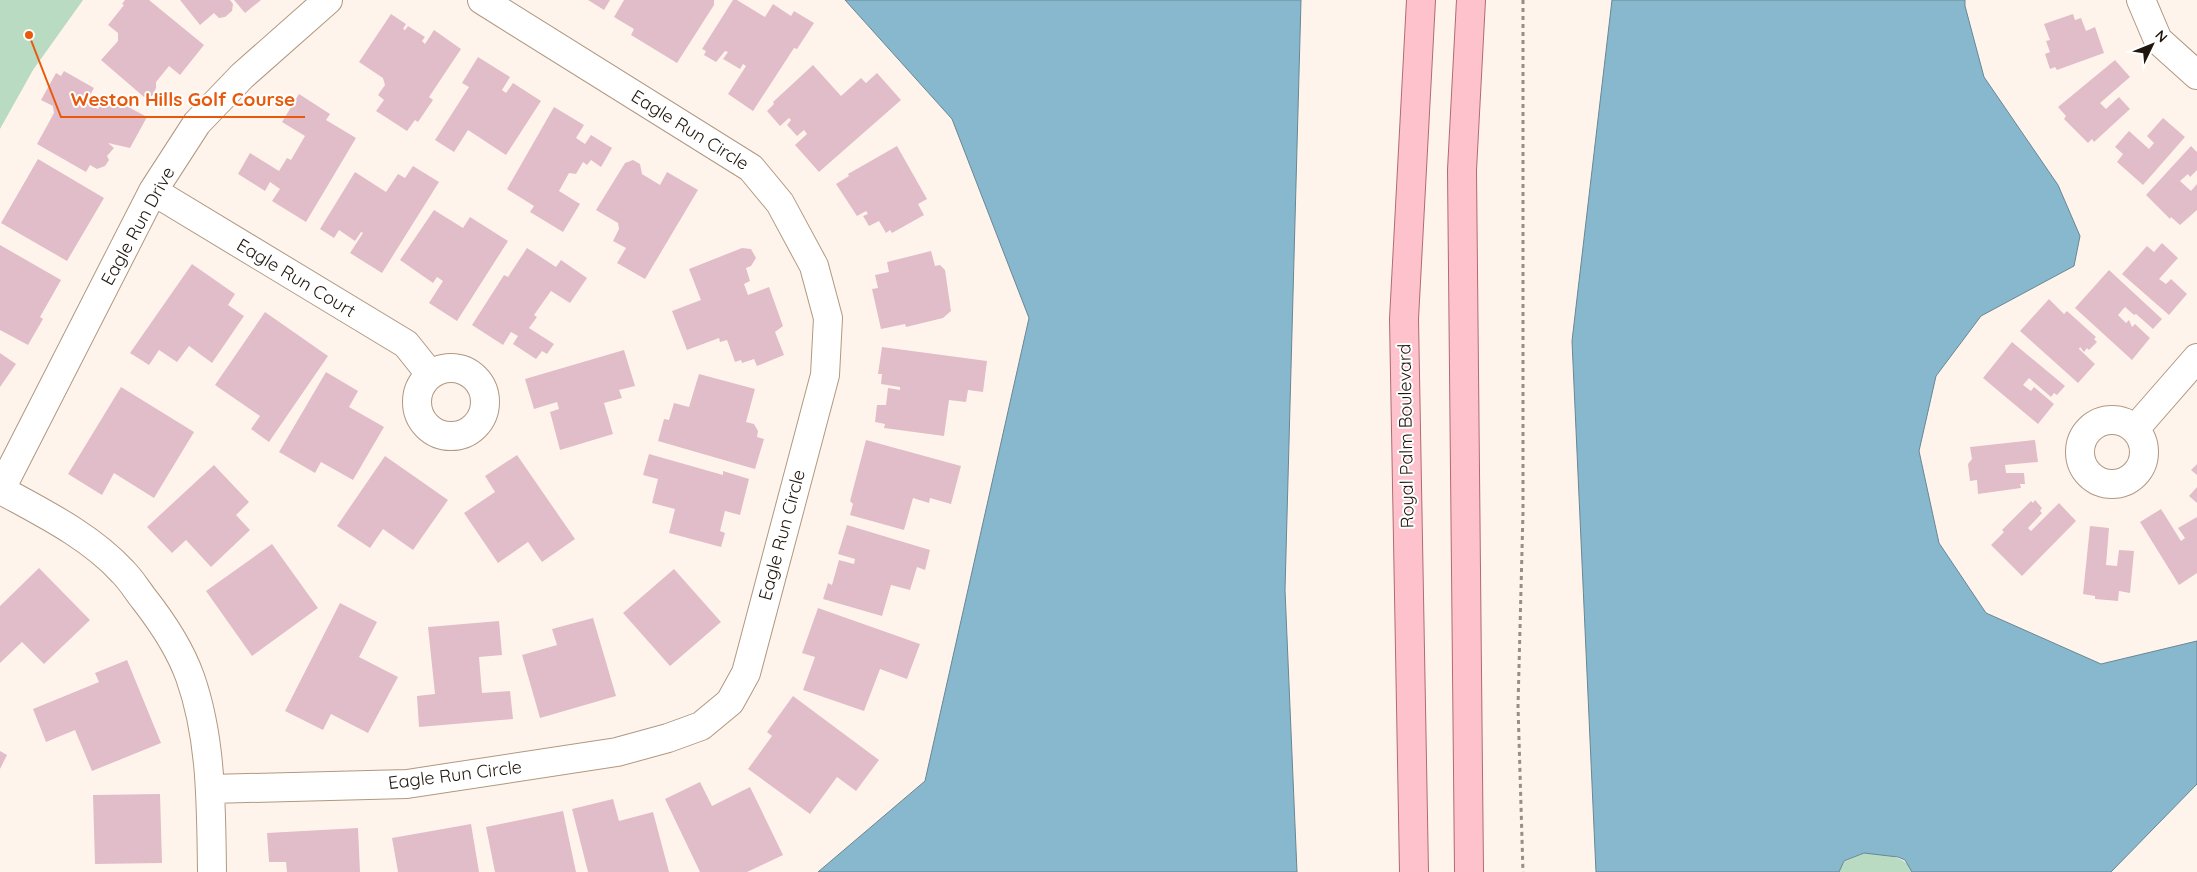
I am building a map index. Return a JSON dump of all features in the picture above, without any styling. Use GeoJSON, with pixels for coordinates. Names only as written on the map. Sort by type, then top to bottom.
{"type":"FeatureCollection","features":[{"type":"Feature","properties":{"kind":"main road","name":"Royal Palm Boulevard"},"geometry":{"type":"LineString","coordinates":[[1414,872],[1404,319],[1421,0]]}},
{"type":"Feature","properties":{"kind":"main road"},"geometry":{"type":"LineString","coordinates":[[1469,872],[1462,170],[1471,0]]}},
{"type":"Feature","properties":{"kind":"street","name":"Eagle Run Drive"},"geometry":{"type":"LineString","coordinates":[[0,490],[153,192],[198,123],[242,76],[328,0]]}},
{"type":"Feature","properties":{"kind":"street","name":"Eagle Run Circle"},"geometry":{"type":"LineString","coordinates":[[211,789],[407,784],[617,752],[668,738],[701,726],[730,702],[746,673],[825,375],[828,318],[814,266],[780,203],[751,168],[482,0]]}},
{"type":"Feature","properties":{"kind":"street"},"geometry":{"type":"LineString","coordinates":[[2141,0],[2158,40],[2197,75]]}},
{"type":"Feature","properties":{"kind":"street","name":"Eagle Run Court"},"geometry":{"type":"LineString","coordinates":[[153,192],[406,344],[430,374]]}},
{"type":"Feature","properties":{"kind":"street"},"geometry":{"type":"LineString","coordinates":[[2135,429],[2197,358]]}},
{"type":"Feature","properties":{"kind":"street"},"geometry":{"type":"LineString","coordinates":[[0,490],[44,513],[80,536],[123,571],[163,623],[190,676],[204,734],[211,789],[212,872]]}},
{"type":"Feature","properties":{"kind":"path"},"geometry":{"type":"LineString","coordinates":[[1522,0],[1523,512],[1518,706],[1523,872]]}},
{"type":"Feature","properties":{"kind":"green space"},"geometry":{"type":"Polygon","coordinates":[[[0,0],[83,0],[33,70],[0,129],[0,0]]]}},
{"type":"Feature","properties":{"kind":"green space"},"geometry":{"type":"Polygon","coordinates":[[[1864,853],[1892,856],[1905,862],[1912,872],[1839,872],[1844,862],[1864,853]]]}},
{"type":"Feature","properties":{"kind":"water"},"geometry":{"type":"Polygon","coordinates":[[[845,0],[1301,0],[1285,590],[1297,872],[818,872],[925,781],[1029,318],[952,119],[845,0]]]}},
{"type":"Feature","properties":{"kind":"water"},"geometry":{"type":"Polygon","coordinates":[[[1612,0],[1965,0],[1984,77],[2058,185],[2080,236],[2074,266],[1981,316],[1936,376],[1919,451],[1939,543],[1986,613],[2101,664],[2197,641],[2197,784],[2111,872],[1912,872],[1905,860],[1898,857],[1864,853],[1844,861],[1839,872],[1596,872],[1572,341],[1612,0]]]}},
{"type":"Feature","properties":{"kind":"building"},"geometry":{"type":"Polygon","coordinates":[[[125,0],[149,0],[204,45],[180,75],[169,66],[156,82],[156,88],[152,96],[144,97],[101,60],[118,41],[118,33],[108,25],[124,5],[122,4],[125,0]]]}},
{"type":"Feature","properties":{"kind":"building"},"geometry":{"type":"Polygon","coordinates":[[[180,0],[230,0],[233,4],[232,11],[225,17],[219,18],[214,13],[200,25],[180,0]]]}},
{"type":"Feature","properties":{"kind":"building"},"geometry":{"type":"Polygon","coordinates":[[[234,0],[261,0],[245,13],[234,0]]]}},
{"type":"Feature","properties":{"kind":"building"},"geometry":{"type":"Polygon","coordinates":[[[588,0],[610,0],[604,10],[588,0]]]}},
{"type":"Feature","properties":{"kind":"building"},"geometry":{"type":"Polygon","coordinates":[[[624,0],[714,0],[714,5],[677,63],[631,35],[634,29],[614,17],[624,0]]]}},
{"type":"Feature","properties":{"kind":"building"},"geometry":{"type":"Polygon","coordinates":[[[733,0],[737,0],[765,17],[773,4],[791,16],[794,11],[814,23],[797,49],[794,48],[753,111],[728,94],[746,66],[743,64],[740,69],[723,59],[728,52],[725,51],[716,62],[704,55],[706,51],[702,49],[733,0]]]}},
{"type":"Feature","properties":{"kind":"building"},"geometry":{"type":"Polygon","coordinates":[[[391,14],[406,24],[403,29],[405,30],[408,26],[425,37],[422,41],[425,44],[434,30],[461,49],[429,97],[433,100],[418,122],[415,120],[407,131],[376,111],[384,100],[378,95],[385,85],[383,78],[359,62],[391,14]]]}},
{"type":"Feature","properties":{"kind":"building"},"geometry":{"type":"Polygon","coordinates":[[[2073,14],[2075,20],[2081,18],[2086,31],[2095,27],[2104,53],[2057,70],[2055,67],[2050,69],[2045,54],[2050,52],[2046,41],[2050,40],[2044,24],[2073,14]]]}},
{"type":"Feature","properties":{"kind":"building"},"geometry":{"type":"Polygon","coordinates":[[[478,57],[510,77],[502,90],[506,93],[513,83],[541,101],[506,155],[468,130],[454,152],[435,140],[469,87],[462,83],[478,57]]]}},
{"type":"Feature","properties":{"kind":"building"},"geometry":{"type":"Polygon","coordinates":[[[2115,60],[2130,77],[2100,103],[2106,109],[2119,97],[2130,109],[2094,142],[2092,139],[2088,143],[2064,119],[2066,116],[2058,107],[2115,60]]]}},
{"type":"Feature","properties":{"kind":"building"},"geometry":{"type":"Polygon","coordinates":[[[813,65],[841,96],[861,78],[866,83],[877,73],[901,100],[819,172],[795,145],[807,134],[804,130],[797,136],[787,125],[791,120],[789,118],[780,126],[767,111],[774,104],[773,102],[813,65]]]}},
{"type":"Feature","properties":{"kind":"building"},"geometry":{"type":"Polygon","coordinates":[[[64,71],[94,88],[86,102],[98,109],[106,95],[147,117],[130,148],[108,143],[114,148],[107,156],[109,160],[105,166],[97,169],[90,165],[86,172],[37,144],[54,113],[53,106],[41,100],[56,73],[61,76],[64,71]]]}},
{"type":"Feature","properties":{"kind":"building"},"geometry":{"type":"Polygon","coordinates":[[[299,94],[330,114],[326,120],[356,138],[306,222],[272,201],[280,189],[270,182],[265,191],[238,174],[250,153],[279,171],[287,158],[291,160],[305,136],[282,122],[299,94]]]}},
{"type":"Feature","properties":{"kind":"building"},"geometry":{"type":"Polygon","coordinates":[[[554,107],[584,125],[576,138],[585,144],[591,135],[612,148],[601,167],[591,160],[587,165],[583,162],[576,174],[569,173],[559,191],[580,204],[563,232],[530,212],[534,206],[507,189],[554,107]]]}},
{"type":"Feature","properties":{"kind":"building"},"geometry":{"type":"Polygon","coordinates":[[[2163,118],[2185,137],[2143,185],[2117,162],[2123,154],[2115,147],[2129,131],[2149,149],[2154,143],[2147,136],[2163,118]]]}},
{"type":"Feature","properties":{"kind":"building"},"geometry":{"type":"Polygon","coordinates":[[[897,146],[927,199],[918,204],[924,215],[892,233],[890,230],[886,233],[879,221],[869,226],[863,216],[868,214],[866,211],[857,216],[836,184],[849,176],[848,174],[897,146]]]}},
{"type":"Feature","properties":{"kind":"building"},"geometry":{"type":"Polygon","coordinates":[[[2191,146],[2197,152],[2197,170],[2190,177],[2188,174],[2180,181],[2191,191],[2197,184],[2197,210],[2180,225],[2171,217],[2170,219],[2146,195],[2191,146]]]}},
{"type":"Feature","properties":{"kind":"building"},"geometry":{"type":"Polygon","coordinates":[[[38,159],[104,198],[67,261],[1,223],[38,159]]]}},
{"type":"Feature","properties":{"kind":"building"},"geometry":{"type":"Polygon","coordinates":[[[633,160],[640,164],[642,174],[660,185],[667,172],[698,190],[645,279],[617,263],[626,248],[613,241],[619,229],[618,223],[596,210],[625,163],[633,160]]]}},
{"type":"Feature","properties":{"kind":"building"},"geometry":{"type":"Polygon","coordinates":[[[413,166],[439,182],[382,273],[350,253],[363,233],[361,232],[355,241],[339,230],[334,238],[320,229],[355,172],[386,192],[398,174],[405,178],[413,166]]]}},
{"type":"Feature","properties":{"kind":"building"},"geometry":{"type":"Polygon","coordinates":[[[434,210],[463,228],[470,217],[508,241],[457,321],[429,303],[443,281],[437,277],[433,283],[400,260],[434,210]]]}},
{"type":"Feature","properties":{"kind":"building"},"geometry":{"type":"Polygon","coordinates":[[[2162,243],[2178,258],[2159,279],[2166,284],[2171,279],[2187,294],[2169,315],[2122,274],[2147,246],[2154,252],[2162,243]]]}},
{"type":"Feature","properties":{"kind":"building"},"geometry":{"type":"Polygon","coordinates":[[[0,245],[61,280],[40,317],[43,319],[28,345],[0,330],[0,245]]]}},
{"type":"Feature","properties":{"kind":"building"},"geometry":{"type":"Polygon","coordinates":[[[527,248],[556,267],[561,260],[587,278],[570,303],[551,291],[534,315],[537,317],[529,328],[554,344],[547,354],[542,351],[536,359],[513,344],[518,336],[511,332],[503,345],[472,325],[504,275],[508,277],[527,248]]]}},
{"type":"Feature","properties":{"kind":"building"},"geometry":{"type":"Polygon","coordinates":[[[742,248],[751,249],[756,258],[751,266],[746,268],[750,281],[744,284],[748,295],[769,287],[783,326],[775,332],[784,355],[757,366],[754,359],[742,363],[741,360],[735,362],[727,340],[720,342],[719,338],[687,350],[672,311],[701,300],[689,269],[742,248]]]}},
{"type":"Feature","properties":{"kind":"building"},"geometry":{"type":"Polygon","coordinates":[[[931,251],[935,266],[940,265],[945,270],[951,311],[943,318],[906,327],[905,324],[881,329],[872,289],[878,288],[875,275],[889,272],[887,262],[931,251]]]}},
{"type":"Feature","properties":{"kind":"building"},"geometry":{"type":"Polygon","coordinates":[[[192,264],[235,294],[228,305],[244,316],[212,363],[189,346],[177,362],[159,350],[149,365],[130,353],[192,264]]]}},
{"type":"Feature","properties":{"kind":"building"},"geometry":{"type":"Polygon","coordinates":[[[2109,270],[2162,319],[2153,329],[2125,307],[2118,315],[2126,323],[2129,320],[2132,327],[2135,324],[2150,338],[2132,360],[2075,308],[2109,270]]]}},
{"type":"Feature","properties":{"kind":"building"},"geometry":{"type":"Polygon","coordinates":[[[2049,299],[2064,314],[2067,311],[2096,337],[2094,339],[2097,342],[2089,350],[2087,348],[2084,352],[2080,347],[2079,349],[2095,364],[2078,383],[2020,331],[2049,299]]]}},
{"type":"Feature","properties":{"kind":"building"},"geometry":{"type":"Polygon","coordinates":[[[265,312],[328,356],[269,442],[251,429],[260,416],[215,385],[265,312]]]}},
{"type":"Feature","properties":{"kind":"building"},"geometry":{"type":"Polygon","coordinates":[[[2012,342],[2065,386],[2057,395],[2054,393],[2051,397],[2029,378],[2023,385],[2031,391],[2034,387],[2054,404],[2038,424],[1983,378],[2012,342]]]}},
{"type":"Feature","properties":{"kind":"building"},"geometry":{"type":"Polygon","coordinates":[[[882,347],[987,361],[983,392],[968,390],[966,402],[949,400],[944,436],[884,428],[885,424],[875,422],[877,405],[886,405],[888,388],[900,390],[900,387],[881,384],[882,374],[878,374],[882,347]]]}},
{"type":"Feature","properties":{"kind":"building"},"geometry":{"type":"Polygon","coordinates":[[[624,350],[635,386],[619,390],[622,398],[604,403],[613,434],[560,450],[550,412],[559,409],[557,402],[534,409],[525,379],[624,350]]]}},
{"type":"Feature","properties":{"kind":"building"},"geometry":{"type":"Polygon","coordinates":[[[0,353],[16,364],[0,387],[0,353]]]}},
{"type":"Feature","properties":{"kind":"building"},"geometry":{"type":"Polygon","coordinates":[[[326,372],[358,391],[349,407],[384,427],[353,480],[321,462],[315,473],[279,452],[326,372]]]}},
{"type":"Feature","properties":{"kind":"building"},"geometry":{"type":"Polygon","coordinates":[[[699,374],[755,389],[746,422],[754,424],[758,431],[757,437],[764,439],[755,469],[658,441],[664,419],[669,420],[674,403],[689,407],[699,374]]]}},
{"type":"Feature","properties":{"kind":"building"},"geometry":{"type":"Polygon","coordinates":[[[121,387],[194,432],[154,498],[114,473],[102,495],[68,474],[121,387]]]}},
{"type":"Feature","properties":{"kind":"building"},"geometry":{"type":"Polygon","coordinates":[[[866,440],[961,466],[951,504],[930,498],[929,503],[913,498],[904,530],[850,515],[853,504],[850,501],[866,440]]]}},
{"type":"Feature","properties":{"kind":"building"},"geometry":{"type":"Polygon","coordinates":[[[2035,440],[2038,462],[2005,465],[2006,473],[2024,473],[2025,484],[2020,484],[2021,488],[1978,494],[1977,480],[1970,481],[1968,464],[1972,459],[1970,447],[2035,440]]]}},
{"type":"Feature","properties":{"kind":"building"},"geometry":{"type":"Polygon","coordinates":[[[649,454],[723,475],[723,471],[749,479],[740,515],[725,511],[720,531],[725,533],[721,547],[669,533],[675,509],[652,503],[658,479],[643,475],[649,454]]]}},
{"type":"Feature","properties":{"kind":"building"},"geometry":{"type":"Polygon","coordinates":[[[517,455],[575,539],[542,562],[528,542],[498,563],[464,513],[495,492],[485,476],[517,455]]]}},
{"type":"Feature","properties":{"kind":"building"},"geometry":{"type":"Polygon","coordinates":[[[385,456],[448,500],[413,550],[383,529],[370,548],[337,526],[385,456]]]}},
{"type":"Feature","properties":{"kind":"building"},"geometry":{"type":"Polygon","coordinates":[[[2197,464],[2197,475],[2191,470],[2197,464]]]}},
{"type":"Feature","properties":{"kind":"building"},"geometry":{"type":"Polygon","coordinates":[[[214,465],[249,502],[236,515],[250,530],[211,567],[186,540],[172,553],[147,527],[214,465]]]}},
{"type":"Feature","properties":{"kind":"building"},"geometry":{"type":"Polygon","coordinates":[[[2197,487],[2197,503],[2189,496],[2197,487]]]}},
{"type":"Feature","properties":{"kind":"building"},"geometry":{"type":"Polygon","coordinates":[[[2035,500],[2042,508],[2040,511],[2042,513],[2028,528],[2031,531],[2059,503],[2076,521],[2022,576],[1991,545],[2004,532],[2002,530],[2031,501],[2033,503],[2035,500]]]}},
{"type":"Feature","properties":{"kind":"building"},"geometry":{"type":"Polygon","coordinates":[[[2161,509],[2181,541],[2185,538],[2178,528],[2197,517],[2197,573],[2179,585],[2140,522],[2161,509]]]}},
{"type":"Feature","properties":{"kind":"building"},"geometry":{"type":"Polygon","coordinates":[[[847,525],[930,550],[925,570],[917,567],[910,590],[891,585],[882,616],[823,599],[828,583],[832,585],[839,560],[854,564],[855,559],[838,554],[847,525]]]}},
{"type":"Feature","properties":{"kind":"building"},"geometry":{"type":"Polygon","coordinates":[[[2090,526],[2109,528],[2106,565],[2117,566],[2119,550],[2134,551],[2130,593],[2119,591],[2118,601],[2095,599],[2095,596],[2083,594],[2090,526]]]}},
{"type":"Feature","properties":{"kind":"building"},"geometry":{"type":"Polygon","coordinates":[[[272,544],[318,608],[252,656],[206,591],[272,544]]]}},
{"type":"Feature","properties":{"kind":"building"},"geometry":{"type":"Polygon","coordinates":[[[39,568],[90,620],[44,664],[22,642],[0,663],[0,606],[39,568]]]}},
{"type":"Feature","properties":{"kind":"building"},"geometry":{"type":"Polygon","coordinates":[[[674,569],[721,622],[670,666],[623,613],[674,569]]]}},
{"type":"Feature","properties":{"kind":"building"},"geometry":{"type":"Polygon","coordinates":[[[340,603],[377,622],[359,657],[398,677],[368,733],[331,714],[323,730],[285,711],[340,603]]]}},
{"type":"Feature","properties":{"kind":"building"},"geometry":{"type":"Polygon","coordinates":[[[818,608],[920,644],[907,679],[880,669],[864,711],[803,690],[815,657],[802,653],[818,608]]]}},
{"type":"Feature","properties":{"kind":"building"},"geometry":{"type":"Polygon","coordinates":[[[593,618],[616,696],[540,718],[522,655],[557,645],[552,629],[593,618]]]}},
{"type":"Feature","properties":{"kind":"building"},"geometry":{"type":"Polygon","coordinates":[[[499,621],[502,655],[479,657],[482,693],[510,691],[513,719],[419,727],[417,696],[435,694],[428,627],[499,621]]]}},
{"type":"Feature","properties":{"kind":"building"},"geometry":{"type":"Polygon","coordinates":[[[127,660],[161,743],[92,771],[75,730],[46,742],[33,709],[99,682],[95,673],[127,660]]]}},
{"type":"Feature","properties":{"kind":"building"},"geometry":{"type":"Polygon","coordinates":[[[793,696],[879,760],[856,791],[837,777],[810,814],[748,769],[772,736],[767,732],[793,696]]]}},
{"type":"Feature","properties":{"kind":"building"},"geometry":{"type":"Polygon","coordinates":[[[0,751],[7,755],[0,769],[0,751]]]}},
{"type":"Feature","properties":{"kind":"building"},"geometry":{"type":"Polygon","coordinates":[[[700,782],[712,806],[750,787],[783,855],[747,872],[700,872],[665,799],[700,782]]]}},
{"type":"Feature","properties":{"kind":"building"},"geometry":{"type":"Polygon","coordinates":[[[160,794],[162,863],[95,864],[93,795],[160,794]]]}},
{"type":"Feature","properties":{"kind":"building"},"geometry":{"type":"Polygon","coordinates":[[[613,799],[619,821],[653,812],[669,872],[588,872],[572,809],[613,799]]]}},
{"type":"Feature","properties":{"kind":"building"},"geometry":{"type":"Polygon","coordinates":[[[563,811],[576,872],[495,872],[486,827],[563,811]]]}},
{"type":"Feature","properties":{"kind":"building"},"geometry":{"type":"Polygon","coordinates":[[[471,824],[479,872],[398,872],[392,838],[471,824]]]}},
{"type":"Feature","properties":{"kind":"building"},"geometry":{"type":"Polygon","coordinates":[[[358,828],[360,872],[287,872],[286,862],[269,862],[267,833],[358,828]]]}},
{"type":"Feature","properties":{"kind":"place","name":"Weston Hills Golf Course"},"geometry":{"type":"Point","coordinates":[29,35]}}]}
